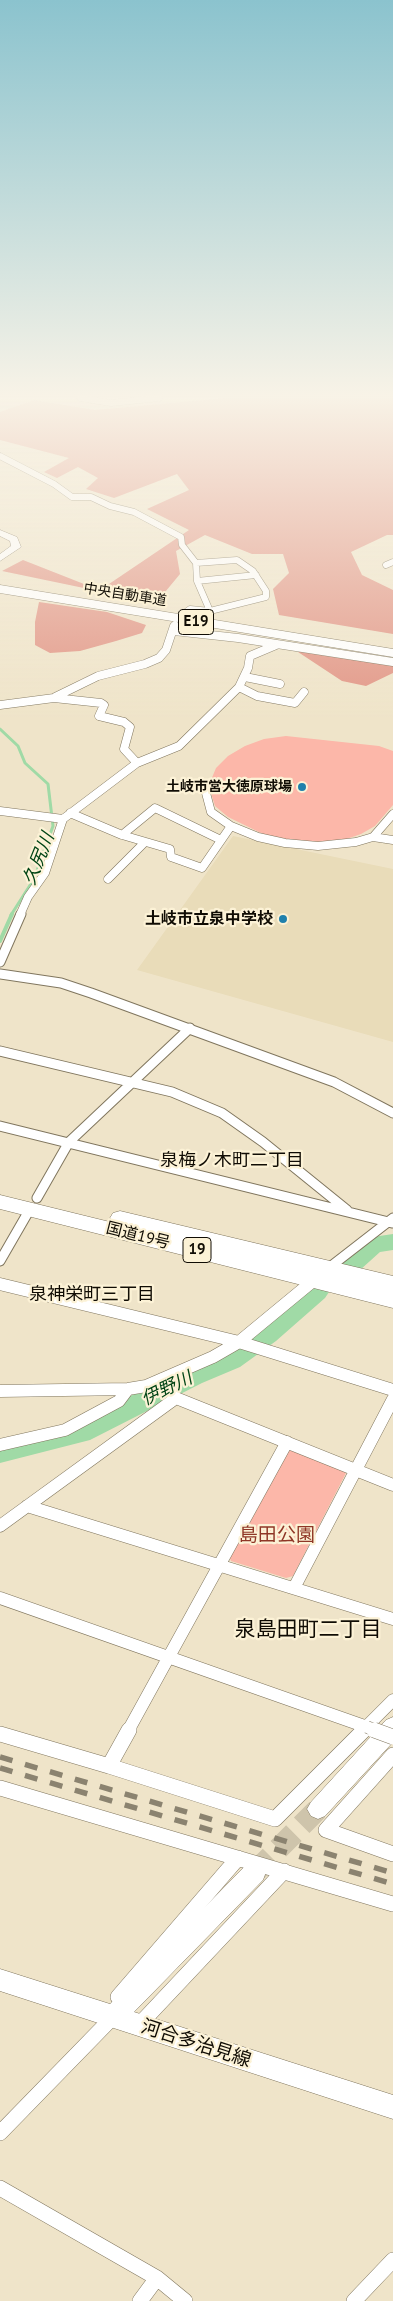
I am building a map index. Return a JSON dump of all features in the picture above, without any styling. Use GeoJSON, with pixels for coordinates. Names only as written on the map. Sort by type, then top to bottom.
{"type":"FeatureCollection","features":[{"type":"Feature","properties":{"kind":"highway","name":"中央自動車道"},"geometry":{"type":"LineString","coordinates":[[0,583],[393,646]]}},
{"type":"Feature","properties":{"kind":"highway","name":"中央自動車道"},"geometry":{"type":"LineString","coordinates":[[0,589],[393,652]]}},
{"type":"Feature","properties":{"kind":"highway","name":"国道19号"},"geometry":{"type":"LineString","coordinates":[[0,1189],[33,1204]]}},
{"type":"Feature","properties":{"kind":"highway","name":"国道19号"},"geometry":{"type":"LineString","coordinates":[[0,1202],[33,1204],[321,1274],[393,1284]]}},
{"type":"Feature","properties":{"kind":"highway","name":"国道19号"},"geometry":{"type":"LineString","coordinates":[[321,1274],[393,1300]]}},
{"type":"Feature","properties":{"kind":"street"},"geometry":{"type":"LineString","coordinates":[[109,505],[134,512],[181,537],[182,545],[196,563],[197,581],[210,610]]}},
{"type":"Feature","properties":{"kind":"street"},"geometry":{"type":"LineString","coordinates":[[0,533],[14,539],[16,548],[0,558]]}},
{"type":"Feature","properties":{"kind":"street"},"geometry":{"type":"LineString","coordinates":[[186,612],[190,609],[210,610],[266,597],[266,591],[256,575],[237,560],[196,563]]}},
{"type":"Feature","properties":{"kind":"street"},"geometry":{"type":"LineString","coordinates":[[393,562],[386,565],[393,568]]}},
{"type":"Feature","properties":{"kind":"street"},"geometry":{"type":"LineString","coordinates":[[197,581],[256,575]]}},
{"type":"Feature","properties":{"kind":"street"},"geometry":{"type":"LineString","coordinates":[[54,698],[98,676],[154,661],[166,650],[175,628],[393,662]]}},
{"type":"Feature","properties":{"kind":"street"},"geometry":{"type":"LineString","coordinates":[[0,962],[28,897],[45,873],[63,816],[137,762],[179,746],[240,687],[245,677],[250,656],[276,645]]}},
{"type":"Feature","properties":{"kind":"street"},"geometry":{"type":"LineString","coordinates":[[245,677],[280,684]]}},
{"type":"Feature","properties":{"kind":"street"},"geometry":{"type":"LineString","coordinates":[[240,687],[257,696],[295,703],[304,692]]}},
{"type":"Feature","properties":{"kind":"street"},"geometry":{"type":"LineString","coordinates":[[2,704],[54,698],[104,704],[100,716],[124,722],[130,727],[124,749],[137,762]]}},
{"type":"Feature","properties":{"kind":"street"},"geometry":{"type":"LineString","coordinates":[[206,793],[211,812],[231,826],[258,837],[285,843],[310,845],[356,842],[373,837],[393,840]]}},
{"type":"Feature","properties":{"kind":"street"},"geometry":{"type":"LineString","coordinates":[[122,835],[155,808],[221,840]]}},
{"type":"Feature","properties":{"kind":"street"},"geometry":{"type":"LineString","coordinates":[[0,811],[63,816],[170,848],[172,858],[202,868],[231,826]]}},
{"type":"Feature","properties":{"kind":"street"},"geometry":{"type":"LineString","coordinates":[[373,837],[393,814]]}},
{"type":"Feature","properties":{"kind":"street"},"geometry":{"type":"LineString","coordinates":[[108,879],[145,842]]}},
{"type":"Feature","properties":{"kind":"street"},"geometry":{"type":"LineString","coordinates":[[0,974],[61,983],[190,1028],[334,1082],[393,1113]]}},
{"type":"Feature","properties":{"kind":"street"},"geometry":{"type":"LineString","coordinates":[[0,1261],[69,1142],[190,1028]]}},
{"type":"Feature","properties":{"kind":"street"},"geometry":{"type":"LineString","coordinates":[[0,1051],[172,1092],[222,1113],[262,1142],[350,1212]]}},
{"type":"Feature","properties":{"kind":"street"},"geometry":{"type":"LineString","coordinates":[[0,1126],[392,1221]]}},
{"type":"Feature","properties":{"kind":"street"},"geometry":{"type":"LineString","coordinates":[[0,1391],[128,1389],[146,1386],[213,1357],[239,1342],[321,1274],[392,1221]]}},
{"type":"Feature","properties":{"kind":"street"},"geometry":{"type":"LineString","coordinates":[[0,1284],[239,1342],[393,1390]]}},
{"type":"Feature","properties":{"kind":"street"},"geometry":{"type":"LineString","coordinates":[[162,1378],[176,1398],[393,1485]]}},
{"type":"Feature","properties":{"kind":"street"},"geometry":{"type":"LineString","coordinates":[[0,1445],[65,1430],[119,1401],[128,1389]]}},
{"type":"Feature","properties":{"kind":"street"},"geometry":{"type":"LineString","coordinates":[[0,1526],[176,1398]]}},
{"type":"Feature","properties":{"kind":"street"},"geometry":{"type":"LineString","coordinates":[[294,1588],[393,1398]]}},
{"type":"Feature","properties":{"kind":"street"},"geometry":{"type":"LineString","coordinates":[[109,1766],[218,1563],[287,1442]]}},
{"type":"Feature","properties":{"kind":"street"},"geometry":{"type":"LineString","coordinates":[[27,1506],[218,1563],[393,1619]]}},
{"type":"Feature","properties":{"kind":"street"},"geometry":{"type":"LineString","coordinates":[[0,1598],[393,1737]]}},
{"type":"Feature","properties":{"kind":"street"},"geometry":{"type":"LineString","coordinates":[[0,1734],[109,1766],[275,1819],[393,1700]]}},
{"type":"Feature","properties":{"kind":"street"},"geometry":{"type":"LineString","coordinates":[[318,1809],[393,1727]]}},
{"type":"Feature","properties":{"kind":"street"},"geometry":{"type":"LineString","coordinates":[[393,1756],[326,1830],[393,1854]]}},
{"type":"Feature","properties":{"kind":"street"},"geometry":{"type":"LineString","coordinates":[[0,1788],[393,1904]]}},
{"type":"Feature","properties":{"kind":"street"},"geometry":{"type":"LineString","coordinates":[[0,2134],[108,2016],[238,1858]]}},
{"type":"Feature","properties":{"kind":"street"},"geometry":{"type":"LineString","coordinates":[[108,2016],[255,1872]]}},
{"type":"Feature","properties":{"kind":"street"},"geometry":{"type":"LineString","coordinates":[[138,2026],[284,1872]]}},
{"type":"Feature","properties":{"kind":"street","name":"河合多治見線"},"geometry":{"type":"LineString","coordinates":[[0,1980],[393,2108]]}},
{"type":"Feature","properties":{"kind":"street"},"geometry":{"type":"LineString","coordinates":[[0,2188],[157,2278],[185,2301]]}},
{"type":"Feature","properties":{"kind":"street"},"geometry":{"type":"LineString","coordinates":[[354,2301],[393,2260]]}},
{"type":"Feature","properties":{"kind":"street"},"geometry":{"type":"LineString","coordinates":[[140,2301],[157,2278]]}},
{"type":"Feature","properties":{"kind":"shaded area"},"geometry":{"type":"Polygon","coordinates":[[[155,505],[393,505],[393,535],[387,535],[351,552],[362,575],[393,590],[393,634],[279,615],[273,589],[289,573],[283,554],[252,554],[205,535],[176,551],[180,574],[156,603],[2,571],[23,560],[84,584],[109,584],[189,530],[147,509],[155,505]]]}},
{"type":"Feature","properties":{"kind":"shaded area"},"geometry":{"type":"Polygon","coordinates":[[[39,602],[107,612],[146,625],[142,633],[116,641],[80,651],[50,653],[35,645],[35,622],[39,602]]]}},
{"type":"Feature","properties":{"kind":"shaded area"},"geometry":{"type":"Polygon","coordinates":[[[310,651],[393,665],[393,673],[366,686],[342,681],[298,652],[310,651]]]}},
{"type":"Feature","properties":{"kind":"shaded area","name":"土岐市立泉中学校"},"geometry":{"type":"Polygon","coordinates":[[[233,836],[393,869],[393,1042],[137,970],[233,836]]]}},
{"type":"Feature","properties":{"kind":"green space","name":"土岐市営大徳原球場"},"geometry":{"type":"Polygon","coordinates":[[[286,736],[379,746],[393,751],[393,805],[375,826],[361,834],[341,841],[315,843],[292,841],[265,835],[228,817],[215,806],[211,793],[211,780],[216,768],[228,756],[245,746],[264,739],[286,736]]]}},
{"type":"Feature","properties":{"kind":"green space","name":"島田公園"},"geometry":{"type":"Polygon","coordinates":[[[292,1450],[345,1470],[346,1473],[293,1576],[286,1578],[231,1561],[229,1556],[288,1451],[292,1450]]]}},
{"type":"Feature","properties":{"kind":"waterway","name":"久尻川"},"geometry":{"type":"LineString","coordinates":[[0,729],[18,746],[25,763],[48,784],[53,826],[34,879],[11,915]]}},
{"type":"Feature","properties":{"kind":"waterway","name":"久尻川"},"geometry":{"type":"LineString","coordinates":[[0,941],[12,914]]}},
{"type":"Feature","properties":{"kind":"waterway","name":"伊野川"},"geometry":{"type":"LineString","coordinates":[[352,1264],[374,1244],[393,1242]]}},
{"type":"Feature","properties":{"kind":"waterway","name":"伊野川"},"geometry":{"type":"LineString","coordinates":[[0,1453],[81,1433],[193,1376],[232,1360],[268,1335],[317,1292]]}},
{"type":"Feature","properties":{"kind":"tunnel"},"geometry":{"type":"LineString","coordinates":[[255,1872],[318,1809]]}},
{"type":"Feature","properties":{"kind":"railway"},"geometry":{"type":"LineString","coordinates":[[0,1757],[393,1873]]}},
{"type":"Feature","properties":{"kind":"railway"},"geometry":{"type":"LineString","coordinates":[[0,1768],[393,1884]]}},
{"type":"Feature","properties":{"kind":"place","name":"土岐市営大徳原球場"},"geometry":{"type":"Point","coordinates":[302,787]}},
{"type":"Feature","properties":{"kind":"place","name":"土岐市立泉中学校"},"geometry":{"type":"Point","coordinates":[283,919]}},
{"type":"Feature","properties":{"kind":"district","name":"泉梅ノ木町二丁目"},"geometry":{"type":"Point","coordinates":[232,1161]}},
{"type":"Feature","properties":{"kind":"district","name":"泉神栄町三丁目"},"geometry":{"type":"Point","coordinates":[92,1295]}},
{"type":"Feature","properties":{"kind":"district","name":"泉島田町二丁目"},"geometry":{"type":"Point","coordinates":[308,1630]}}]}
